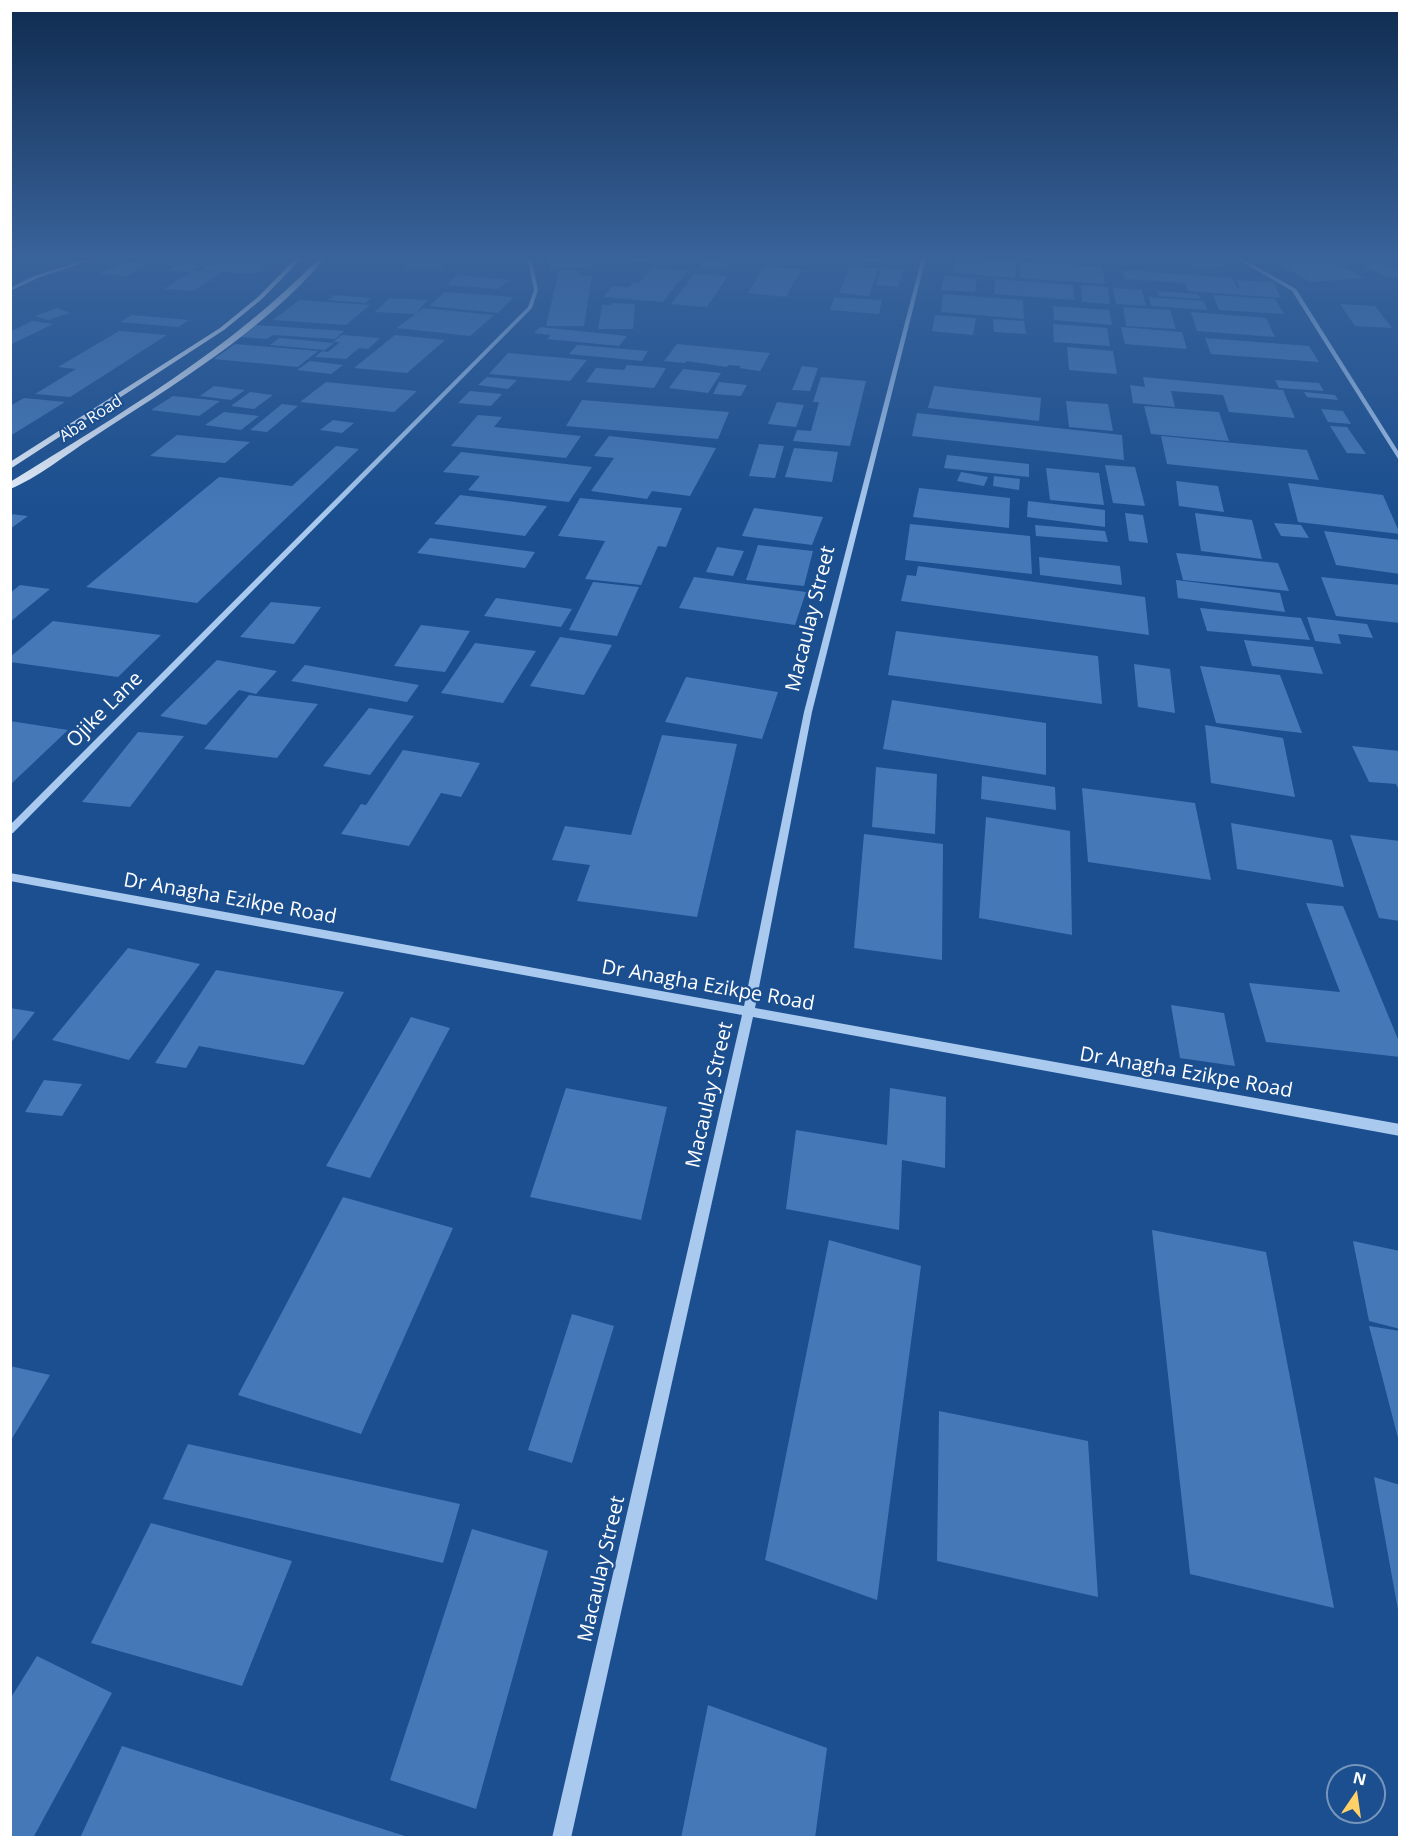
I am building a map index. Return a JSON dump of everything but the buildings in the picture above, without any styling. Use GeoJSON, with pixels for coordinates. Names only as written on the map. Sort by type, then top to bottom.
{"type":"FeatureCollection","features":[{"type":"Feature","properties":{"kind":"main road","name":"Aba Road"},"geometry":{"type":"LineString","coordinates":[[10,466],[200,343]]}},
{"type":"Feature","properties":{"kind":"main road","name":"Aba Road"},"geometry":{"type":"LineString","coordinates":[[10,486],[87,438],[226,343]]}},
{"type":"Feature","properties":{"kind":"street","name":"Ojike Lane"},"geometry":{"type":"LineString","coordinates":[[10,831],[494,343]]}},
{"type":"Feature","properties":{"kind":"street","name":"Macaulay Street"},"geometry":{"type":"LineString","coordinates":[[561,1838],[748,1012],[808,712],[902,343]]}},
{"type":"Feature","properties":{"kind":"street"},"geometry":{"type":"LineString","coordinates":[[1327,343],[1400,460]]}},
{"type":"Feature","properties":{"kind":"street","name":"Dr Anagha Ezikpe Road"},"geometry":{"type":"LineString","coordinates":[[10,877],[1400,1130]]}}]}
